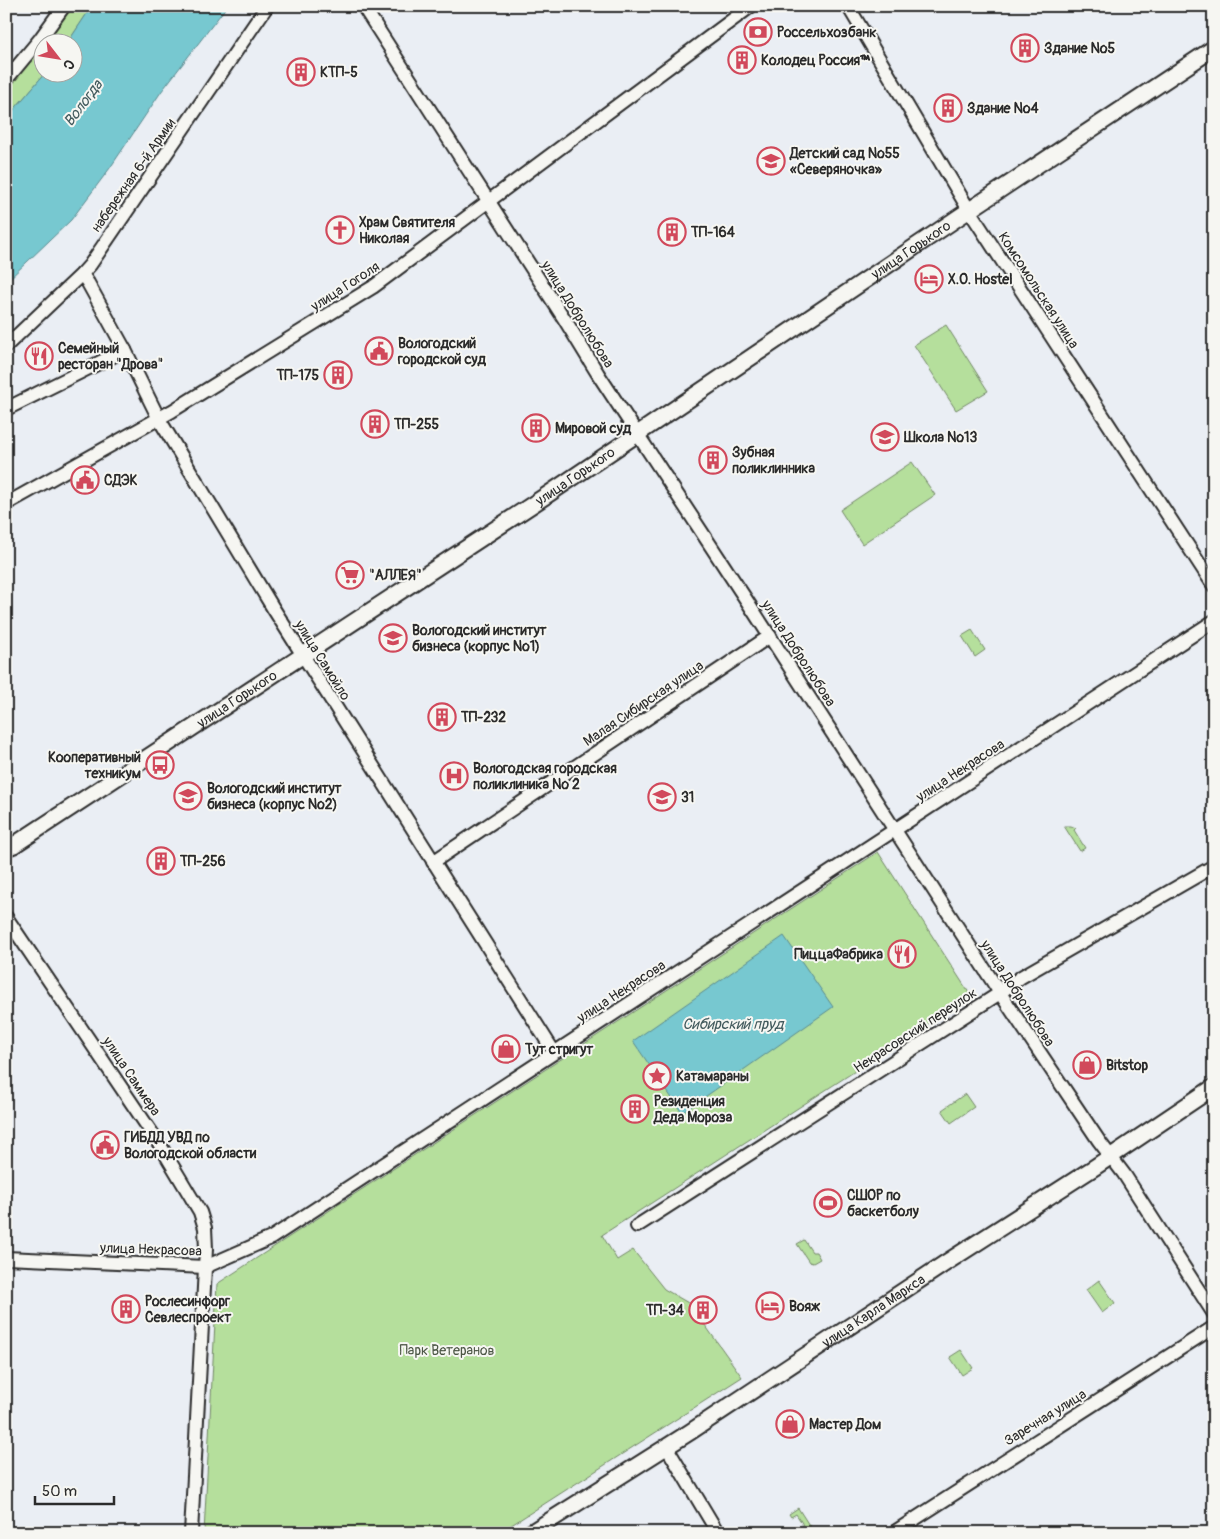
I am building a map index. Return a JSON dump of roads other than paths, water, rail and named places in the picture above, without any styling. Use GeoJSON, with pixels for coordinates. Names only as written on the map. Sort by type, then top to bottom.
{"type":"FeatureCollection","features":[{"type":"Feature","properties":{"kind":"street"},"geometry":{"type":"LineString","coordinates":[[6,80],[64,6]]}},
{"type":"Feature","properties":{"kind":"street","name":"набережная 6-й Армии"},"geometry":{"type":"LineString","coordinates":[[6,346],[90,265],[267,6]]}},
{"type":"Feature","properties":{"kind":"street","name":"улица Добролюбова"},"geometry":{"type":"LineString","coordinates":[[362,6],[1000,993],[1124,1174],[1214,1314]]}},
{"type":"Feature","properties":{"kind":"street","name":"улица Гоголя"},"geometry":{"type":"LineString","coordinates":[[6,504],[159,419],[373,287],[751,6]]}},
{"type":"Feature","properties":{"kind":"street","name":"Комсомольская улица"},"geometry":{"type":"LineString","coordinates":[[848,6],[969,210],[1214,586]]}},
{"type":"Feature","properties":{"kind":"street","name":"улица Горького"},"geometry":{"type":"LineString","coordinates":[[6,848],[39,829],[638,435],[969,210],[1214,48]]}},
{"type":"Feature","properties":{"kind":"street","name":"улица Самойло"},"geometry":{"type":"LineString","coordinates":[[82,274],[125,350],[159,419],[302,656],[554,1052]]}},
{"type":"Feature","properties":{"kind":"street"},"geometry":{"type":"LineString","coordinates":[[6,408],[125,350]]}},
{"type":"Feature","properties":{"kind":"street","name":"улица Некрасова"},"geometry":{"type":"LineString","coordinates":[[6,1258],[205,1267],[270,1238],[1214,621]]}},
{"type":"Feature","properties":{"kind":"street","name":"Малая Сибирская улица"},"geometry":{"type":"LineString","coordinates":[[433,862],[770,636]]}},
{"type":"Feature","properties":{"kind":"street","name":"Некрасовский переулок"},"geometry":{"type":"LineString","coordinates":[[637,1226],[1000,993],[1021,977],[1214,866]]}},
{"type":"Feature","properties":{"kind":"street","name":"улица Саммера"},"geometry":{"type":"LineString","coordinates":[[6,917],[160,1145],[200,1212],[205,1228],[205,1267],[191,1533]]}},
{"type":"Feature","properties":{"kind":"street","name":"улица Карла Маркса"},"geometry":{"type":"LineString","coordinates":[[530,1533],[1214,1088]]}},
{"type":"Feature","properties":{"kind":"street","name":"Заречная улица"},"geometry":{"type":"LineString","coordinates":[[893,1533],[1214,1327]]}},
{"type":"Feature","properties":{"kind":"street"},"geometry":{"type":"LineString","coordinates":[[666,1446],[718,1533]]}},
{"type":"Feature","properties":{"kind":"water","name":"Вологда"},"geometry":{"type":"Polygon","coordinates":[[[92,6],[227,6],[161,92],[110,168],[71,220],[6,282],[6,119],[37,82],[82,82],[82,32],[75,32],[92,6]]]}},
{"type":"Feature","properties":{"kind":"water","name":"Сибирский пруд"},"geometry":{"type":"Polygon","coordinates":[[[784,936],[833,1007],[682,1113],[633,1041],[784,936]]]}},
{"type":"Feature","properties":{"kind":"place","name":"Россельхозбанк"},"geometry":{"type":"Point","coordinates":[758,32]}},
{"type":"Feature","properties":{"kind":"place","name":"Здание №5"},"geometry":{"type":"Point","coordinates":[1025,48]}},
{"type":"Feature","properties":{"kind":"place","name":"Колодец Россия™"},"geometry":{"type":"Point","coordinates":[742,60]}},
{"type":"Feature","properties":{"kind":"place","name":"КТП-5"},"geometry":{"type":"Point","coordinates":[301,72]}},
{"type":"Feature","properties":{"kind":"place","name":"Здание №4"},"geometry":{"type":"Point","coordinates":[948,108]}},
{"type":"Feature","properties":{"kind":"place","name":"Детский сад №55 «Северяночка»"},"geometry":{"type":"Point","coordinates":[771,161]}},
{"type":"Feature","properties":{"kind":"place","name":"Храм Святителя Николая"},"geometry":{"type":"Point","coordinates":[340,230]}},
{"type":"Feature","properties":{"kind":"place","name":"ТП-164"},"geometry":{"type":"Point","coordinates":[672,232]}},
{"type":"Feature","properties":{"kind":"place","name":"X.O. Hostel"},"geometry":{"type":"Point","coordinates":[929,279]}},
{"type":"Feature","properties":{"kind":"place","name":"Вологодский городской суд"},"geometry":{"type":"Point","coordinates":[379,351]}},
{"type":"Feature","properties":{"kind":"place","name":"Семейный ресторан \"Дрова\""},"geometry":{"type":"Point","coordinates":[39,356]}},
{"type":"Feature","properties":{"kind":"place","name":"ТП-175"},"geometry":{"type":"Point","coordinates":[338,375]}},
{"type":"Feature","properties":{"kind":"place","name":"ТП-255"},"geometry":{"type":"Point","coordinates":[375,424]}},
{"type":"Feature","properties":{"kind":"place","name":"Мировой суд"},"geometry":{"type":"Point","coordinates":[536,428]}},
{"type":"Feature","properties":{"kind":"place","name":"Школа №13"},"geometry":{"type":"Point","coordinates":[885,437]}},
{"type":"Feature","properties":{"kind":"place","name":"Зубная поликлинника"},"geometry":{"type":"Point","coordinates":[713,460]}},
{"type":"Feature","properties":{"kind":"place","name":"СДЭК"},"geometry":{"type":"Point","coordinates":[85,480]}},
{"type":"Feature","properties":{"kind":"place","name":"\"АЛЛЕЯ\""},"geometry":{"type":"Point","coordinates":[350,575]}},
{"type":"Feature","properties":{"kind":"place","name":"Вологодский институт бизнеса (корпус №1)"},"geometry":{"type":"Point","coordinates":[393,638]}},
{"type":"Feature","properties":{"kind":"place","name":"ТП-232"},"geometry":{"type":"Point","coordinates":[442,717]}},
{"type":"Feature","properties":{"kind":"place","name":"Кооперативный техникум"},"geometry":{"type":"Point","coordinates":[160,765]}},
{"type":"Feature","properties":{"kind":"place","name":"Вологодская городская поликлиника № 2"},"geometry":{"type":"Point","coordinates":[454,776]}},
{"type":"Feature","properties":{"kind":"place","name":"Вологодский институт бизнеса (корпус №2)"},"geometry":{"type":"Point","coordinates":[188,796]}},
{"type":"Feature","properties":{"kind":"place","name":"31"},"geometry":{"type":"Point","coordinates":[662,797]}},
{"type":"Feature","properties":{"kind":"place","name":"ТП-256"},"geometry":{"type":"Point","coordinates":[161,861]}},
{"type":"Feature","properties":{"kind":"place","name":"ПиццаФабрика"},"geometry":{"type":"Point","coordinates":[902,954]}},
{"type":"Feature","properties":{"kind":"place","name":"Тут стригут"},"geometry":{"type":"Point","coordinates":[506,1049]}},
{"type":"Feature","properties":{"kind":"place","name":"Bitstop"},"geometry":{"type":"Point","coordinates":[1087,1065]}},
{"type":"Feature","properties":{"kind":"place","name":"Катамараны"},"geometry":{"type":"Point","coordinates":[657,1076]}},
{"type":"Feature","properties":{"kind":"place","name":"Резиденция Деда Мороза"},"geometry":{"type":"Point","coordinates":[635,1109]}},
{"type":"Feature","properties":{"kind":"place","name":"ГИБДД УВД по Вологодской области"},"geometry":{"type":"Point","coordinates":[105,1145]}},
{"type":"Feature","properties":{"kind":"place","name":"СШОР по баскетболу"},"geometry":{"type":"Point","coordinates":[828,1203]}},
{"type":"Feature","properties":{"kind":"place","name":"Вояж"},"geometry":{"type":"Point","coordinates":[770,1306]}},
{"type":"Feature","properties":{"kind":"place","name":"Рослесинфорг Севлеспроект"},"geometry":{"type":"Point","coordinates":[126,1309]}},
{"type":"Feature","properties":{"kind":"place","name":"ТП-34"},"geometry":{"type":"Point","coordinates":[703,1310]}},
{"type":"Feature","properties":{"kind":"place","name":"Мастер Дом"},"geometry":{"type":"Point","coordinates":[790,1424]}},
{"type":"Feature","properties":{"kind":"park label","name":"Парк Ветеранов"},"geometry":{"type":"Point","coordinates":[447,1350]}}]}
